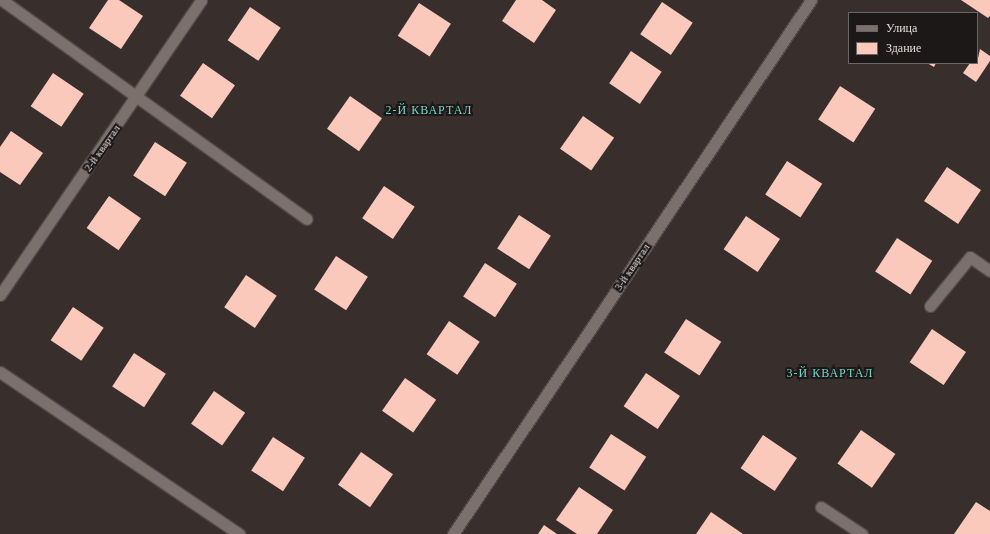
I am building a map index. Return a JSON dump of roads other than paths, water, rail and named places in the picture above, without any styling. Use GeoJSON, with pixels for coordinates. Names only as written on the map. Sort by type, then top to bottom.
{"type":"FeatureCollection","features":[{"type":"Feature","properties":{"kind":"street"},"geometry":{"type":"LineString","coordinates":[[2,0],[138,96],[307,219]]}},
{"type":"Feature","properties":{"kind":"street","name":"2-й квартал"},"geometry":{"type":"LineString","coordinates":[[0,295],[138,96],[201,0]]}},
{"type":"Feature","properties":{"kind":"street","name":"3-й квартал"},"geometry":{"type":"LineString","coordinates":[[453,534],[811,0]]}},
{"type":"Feature","properties":{"kind":"street"},"geometry":{"type":"LineString","coordinates":[[930,306],[970,257],[990,271]]}},
{"type":"Feature","properties":{"kind":"street"},"geometry":{"type":"LineString","coordinates":[[0,372],[239,534]]}},
{"type":"Feature","properties":{"kind":"street"},"geometry":{"type":"LineString","coordinates":[[821,507],[862,534]]}},
{"type":"Feature","properties":{"kind":"district","name":"2-Й КВАРТАЛ"},"geometry":{"type":"Point","coordinates":[429,111]}},
{"type":"Feature","properties":{"kind":"district","name":"3-Й КВАРТАЛ"},"geometry":{"type":"Point","coordinates":[830,374]}}]}
